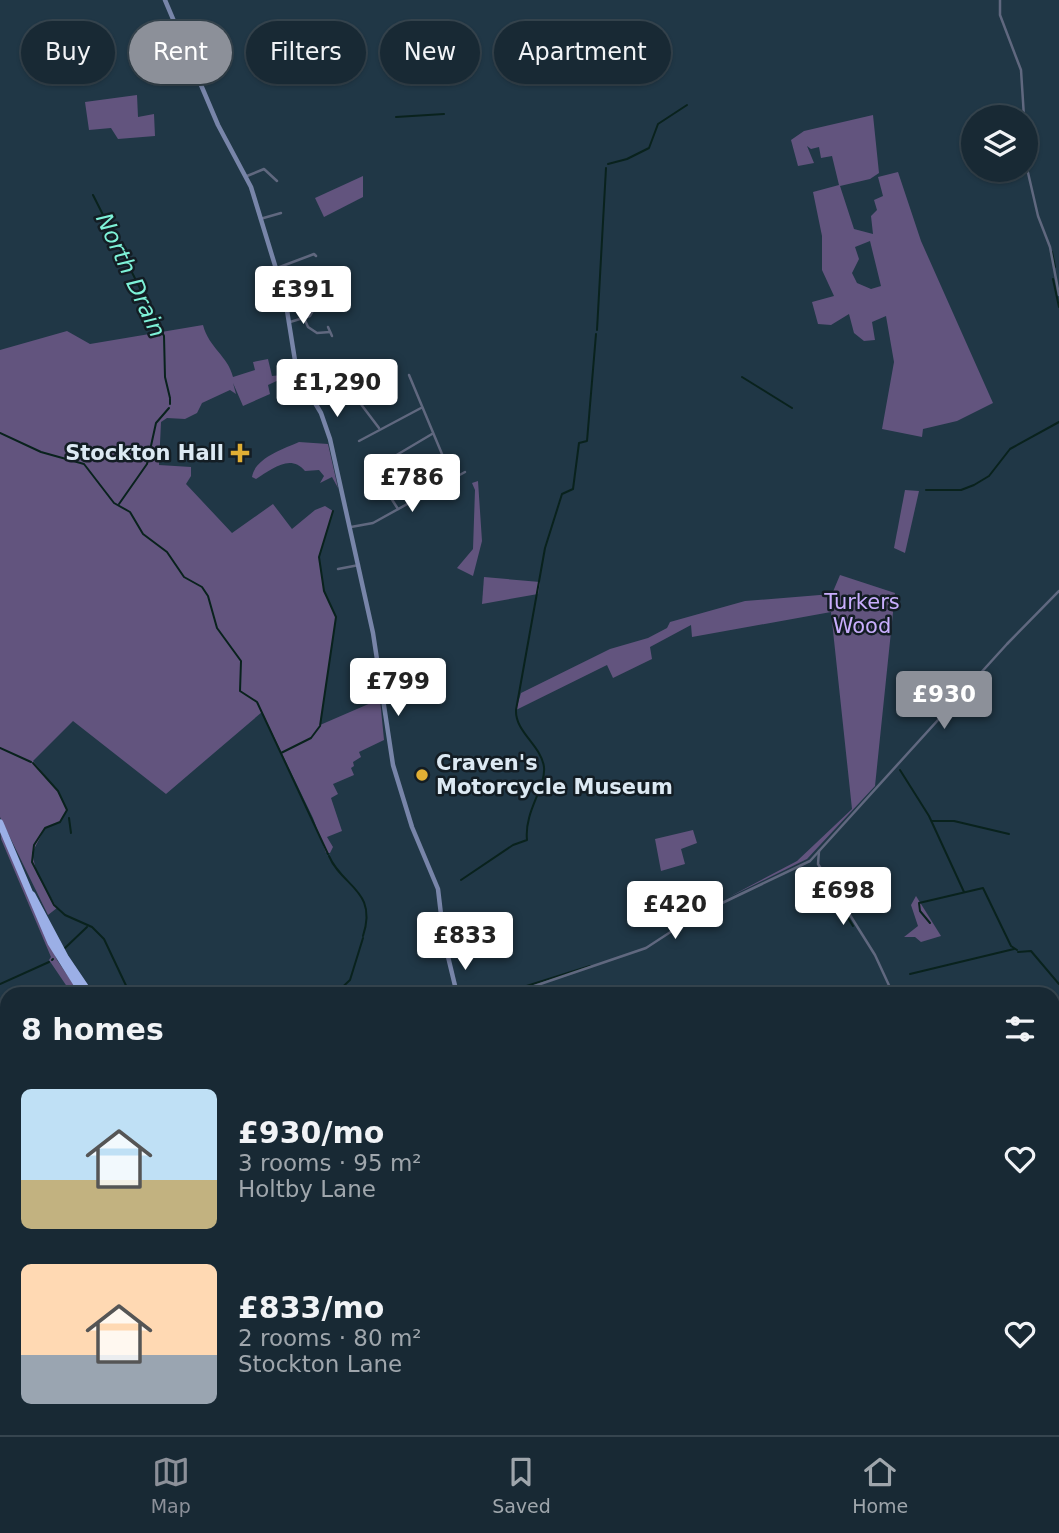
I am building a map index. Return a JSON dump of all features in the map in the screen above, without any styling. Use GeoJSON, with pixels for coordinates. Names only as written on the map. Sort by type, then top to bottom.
{"type":"FeatureCollection","features":[{"type":"Feature","properties":{"kind":"highway"},"geometry":{"type":"LineString","coordinates":[[0,823],[32,894],[70,965],[85,987]]}},
{"type":"Feature","properties":{"kind":"highway"},"geometry":{"type":"LineString","coordinates":[[32,894],[34,906],[51,943],[79,987]]}},
{"type":"Feature","properties":{"kind":"street"},"geometry":{"type":"LineString","coordinates":[[165,0],[219,128],[247,176],[285,298],[298,375],[316,403],[330,439],[369,614],[393,765],[412,827],[438,889],[444,940],[455,987]]}},
{"type":"Feature","properties":{"kind":"street"},"geometry":{"type":"LineString","coordinates":[[1000,0],[1000,15],[1021,70],[1023,105]]}},
{"type":"Feature","properties":{"kind":"street"},"geometry":{"type":"LineString","coordinates":[[264,164],[264,169]]}},
{"type":"Feature","properties":{"kind":"street"},"geometry":{"type":"LineString","coordinates":[[247,176],[264,169]]}},
{"type":"Feature","properties":{"kind":"street"},"geometry":{"type":"LineString","coordinates":[[264,169],[277,181]]}},
{"type":"Feature","properties":{"kind":"street"},"geometry":{"type":"LineString","coordinates":[[268,179],[273,175]]}},
{"type":"Feature","properties":{"kind":"street"},"geometry":{"type":"LineString","coordinates":[[1030,182],[1038,216],[1050,247],[1059,295]]}},
{"type":"Feature","properties":{"kind":"street"},"geometry":{"type":"LineString","coordinates":[[260,219],[281,213]]}},
{"type":"Feature","properties":{"kind":"street"},"geometry":{"type":"LineString","coordinates":[[277,268],[315,255]]}},
{"type":"Feature","properties":{"kind":"street"},"geometry":{"type":"LineString","coordinates":[[285,298],[331,274]]}},
{"type":"Feature","properties":{"kind":"street"},"geometry":{"type":"LineString","coordinates":[[290,322],[310,316],[314,309],[328,306]]}},
{"type":"Feature","properties":{"kind":"street"},"geometry":{"type":"LineString","coordinates":[[304,318],[308,327],[317,334],[331,334],[328,327]]}},
{"type":"Feature","properties":{"kind":"street"},"geometry":{"type":"LineString","coordinates":[[409,374],[452,478]]}},
{"type":"Feature","properties":{"kind":"street"},"geometry":{"type":"LineString","coordinates":[[360,398],[379,375]]}},
{"type":"Feature","properties":{"kind":"street"},"geometry":{"type":"LineString","coordinates":[[316,403],[340,391],[360,398],[379,428]]}},
{"type":"Feature","properties":{"kind":"street"},"geometry":{"type":"LineString","coordinates":[[359,441],[379,428],[422,408]]}},
{"type":"Feature","properties":{"kind":"street"},"geometry":{"type":"LineString","coordinates":[[373,469],[432,434]]}},
{"type":"Feature","properties":{"kind":"street"},"geometry":{"type":"LineString","coordinates":[[407,465],[423,494]]}},
{"type":"Feature","properties":{"kind":"street"},"geometry":{"type":"LineString","coordinates":[[351,527],[373,523],[465,472]]}},
{"type":"Feature","properties":{"kind":"street"},"geometry":{"type":"LineString","coordinates":[[380,481],[398,509]]}},
{"type":"Feature","properties":{"kind":"street"},"geometry":{"type":"LineString","coordinates":[[338,569],[359,565]]}},
{"type":"Feature","properties":{"kind":"street"},"geometry":{"type":"LineString","coordinates":[[532,987],[646,948],[695,916],[810,861],[1007,644],[1059,592]]}},
{"type":"Feature","properties":{"kind":"street"},"geometry":{"type":"LineString","coordinates":[[819,851],[818,864],[875,955],[890,987]]}},
{"type":"Feature","properties":{"kind":"street"},"geometry":{"type":"LineString","coordinates":[[810,861],[818,864]]}},
{"type":"Feature","properties":{"kind":"green space"},"geometry":{"type":"Polygon","coordinates":[[[137,95],[138,117],[154,114],[155,136],[118,139],[111,128],[89,130],[85,102],[137,95]]]}},
{"type":"Feature","properties":{"kind":"green space"},"geometry":{"type":"Polygon","coordinates":[[[873,115],[879,173],[870,179],[840,186],[854,229],[873,234],[871,216],[877,210],[874,200],[883,196],[878,177],[898,172],[921,241],[993,403],[957,421],[923,429],[922,437],[882,429],[894,362],[886,316],[872,322],[875,340],[864,341],[854,333],[849,314],[831,325],[818,324],[812,302],[834,296],[822,270],[822,236],[813,192],[839,185],[832,156],[821,158],[819,147],[811,149],[807,146],[814,163],[798,166],[791,140],[804,131],[873,115]],[[870,241],[855,247],[859,259],[852,273],[857,283],[871,289],[881,286],[870,241]]]}},
{"type":"Feature","properties":{"kind":"green space"},"geometry":{"type":"Polygon","coordinates":[[[363,176],[363,197],[324,217],[315,198],[363,176]]]}},
{"type":"Feature","properties":{"kind":"green space"},"geometry":{"type":"Polygon","coordinates":[[[343,272],[348,299],[314,308],[303,303],[289,307],[289,304],[302,300],[304,289],[343,272]]]}},
{"type":"Feature","properties":{"kind":"green space"},"geometry":{"type":"Polygon","coordinates":[[[203,325],[233,377],[255,370],[253,362],[268,359],[272,376],[282,375],[283,378],[268,385],[270,394],[243,406],[233,383],[236,394],[230,390],[202,403],[197,413],[185,419],[167,418],[161,422],[159,465],[191,467],[191,476],[186,484],[232,533],[273,504],[292,529],[315,510],[325,506],[333,511],[319,557],[324,591],[336,617],[320,725],[380,699],[384,740],[359,752],[361,757],[353,762],[354,766],[351,768],[354,775],[333,784],[338,794],[331,798],[342,831],[327,837],[333,847],[330,853],[326,853],[313,818],[262,712],[166,794],[73,721],[33,761],[58,791],[67,810],[60,822],[45,828],[32,853],[37,874],[57,908],[48,915],[0,817],[0,350],[67,331],[90,344],[203,325]]]}},
{"type":"Feature","properties":{"kind":"green space"},"geometry":{"type":"Polygon","coordinates":[[[299,442],[328,444],[338,488],[332,477],[320,483],[324,476],[319,470],[305,471],[293,463],[280,465],[256,479],[252,477],[258,464],[264,459],[299,442]]]}},
{"type":"Feature","properties":{"kind":"green space"},"geometry":{"type":"Polygon","coordinates":[[[478,481],[482,541],[473,576],[457,568],[473,549],[475,490],[472,483],[478,481]]]}},
{"type":"Feature","properties":{"kind":"green space"},"geometry":{"type":"Polygon","coordinates":[[[905,490],[919,491],[905,553],[894,548],[905,490]]]}},
{"type":"Feature","properties":{"kind":"green space","name":"Turkers Wood"},"geometry":{"type":"Polygon","coordinates":[[[840,575],[895,593],[875,786],[807,859],[729,897],[797,861],[852,809],[831,612],[692,637],[691,625],[650,647],[652,659],[613,678],[607,665],[516,710],[521,693],[610,649],[648,638],[667,628],[670,622],[745,601],[832,594],[840,575]]]}},
{"type":"Feature","properties":{"kind":"green space"},"geometry":{"type":"Polygon","coordinates":[[[484,577],[540,582],[538,594],[482,604],[484,577]]]}},
{"type":"Feature","properties":{"kind":"green space"},"geometry":{"type":"Polygon","coordinates":[[[0,829],[57,960],[75,987],[67,987],[49,960],[51,957],[1,839],[0,829]]]}},
{"type":"Feature","properties":{"kind":"green space"},"geometry":{"type":"Polygon","coordinates":[[[693,830],[697,843],[681,849],[685,864],[661,871],[655,839],[693,830]]]}},
{"type":"Feature","properties":{"kind":"green space"},"geometry":{"type":"Polygon","coordinates":[[[916,896],[941,936],[921,942],[915,937],[904,937],[918,926],[911,905],[916,896]]]}},
{"type":"Feature","properties":{"kind":"waterway"},"geometry":{"type":"LineString","coordinates":[[608,164],[627,159],[649,148],[658,124],[687,105]]}},
{"type":"Feature","properties":{"kind":"waterway"},"geometry":{"type":"LineString","coordinates":[[396,117],[444,114]]}},
{"type":"Feature","properties":{"kind":"waterway"},"geometry":{"type":"LineString","coordinates":[[597,330],[606,168]]}},
{"type":"Feature","properties":{"kind":"waterway","name":"North Drain"},"geometry":{"type":"LineString","coordinates":[[93,195],[164,336],[165,377],[170,398]]}},
{"type":"Feature","properties":{"kind":"waterway"},"geometry":{"type":"LineString","coordinates":[[1052,252],[1055,267]]}},
{"type":"Feature","properties":{"kind":"waterway"},"geometry":{"type":"LineString","coordinates":[[1053,279],[1059,307]]}},
{"type":"Feature","properties":{"kind":"waterway"},"geometry":{"type":"LineString","coordinates":[[461,880],[513,845],[527,840],[529,819],[544,775],[542,759],[520,725],[516,710],[545,548],[562,494],[573,489],[579,443],[587,441],[596,334]]}},
{"type":"Feature","properties":{"kind":"waterway"},"geometry":{"type":"LineString","coordinates":[[742,377],[792,408]]}},
{"type":"Feature","properties":{"kind":"waterway","name":"North Drain"},"geometry":{"type":"LineString","coordinates":[[170,399],[170,404]]}},
{"type":"Feature","properties":{"kind":"waterway"},"geometry":{"type":"LineString","coordinates":[[119,504],[147,464],[156,423],[169,408]]}},
{"type":"Feature","properties":{"kind":"waterway"},"geometry":{"type":"LineString","coordinates":[[926,490],[961,490],[974,485],[989,476],[1010,449],[1059,422]]}},
{"type":"Feature","properties":{"kind":"waterway"},"geometry":{"type":"LineString","coordinates":[[0,433],[41,452],[84,464],[114,503],[130,512],[143,534],[167,552],[184,577],[202,587],[208,596],[217,628],[241,661],[240,691],[257,702],[328,854]]}},
{"type":"Feature","properties":{"kind":"waterway"},"geometry":{"type":"LineString","coordinates":[[281,753],[311,738],[320,726],[336,617],[324,591],[319,557],[333,511]]}},
{"type":"Feature","properties":{"kind":"waterway"},"geometry":{"type":"LineString","coordinates":[[0,748],[31,762]]}},
{"type":"Feature","properties":{"kind":"waterway"},"geometry":{"type":"LineString","coordinates":[[33,763],[58,791],[67,810],[60,822],[45,828],[34,845],[32,862],[54,905],[65,915],[92,927],[104,939],[127,987]]}},
{"type":"Feature","properties":{"kind":"waterway"},"geometry":{"type":"LineString","coordinates":[[900,770],[929,816],[964,892]]}},
{"type":"Feature","properties":{"kind":"waterway"},"geometry":{"type":"LineString","coordinates":[[69,818],[71,833]]}},
{"type":"Feature","properties":{"kind":"waterway"},"geometry":{"type":"LineString","coordinates":[[932,821],[954,821],[1009,834]]}},
{"type":"Feature","properties":{"kind":"waterway"},"geometry":{"type":"LineString","coordinates":[[329,856],[356,890],[366,908],[363,936]]}},
{"type":"Feature","properties":{"kind":"waterway"},"geometry":{"type":"LineString","coordinates":[[828,886],[853,926]]}},
{"type":"Feature","properties":{"kind":"waterway"},"geometry":{"type":"LineString","coordinates":[[930,923],[920,911],[919,903],[983,888],[1011,946],[1017,950]]}},
{"type":"Feature","properties":{"kind":"waterway"},"geometry":{"type":"LineString","coordinates":[[65,948],[87,927]]}},
{"type":"Feature","properties":{"kind":"waterway"},"geometry":{"type":"LineString","coordinates":[[342,987],[350,980],[363,938]]}},
{"type":"Feature","properties":{"kind":"waterway"},"geometry":{"type":"LineString","coordinates":[[910,974],[1014,949]]}},
{"type":"Feature","properties":{"kind":"waterway"},"geometry":{"type":"LineString","coordinates":[[1018,952],[1031,951],[1059,984]]}},
{"type":"Feature","properties":{"kind":"waterway"},"geometry":{"type":"LineString","coordinates":[[0,984],[49,962]]}},
{"type":"Feature","properties":{"kind":"waterway"},"geometry":{"type":"LineString","coordinates":[[523,987],[590,966]]}},
{"type":"Feature","properties":{"kind":"place","name":"Stockton Hall"},"geometry":{"type":"Point","coordinates":[240,453]}},
{"type":"Feature","properties":{"kind":"place","name":"Craven's Motorcycle Museum"},"geometry":{"type":"Point","coordinates":[422,775]}}]}
